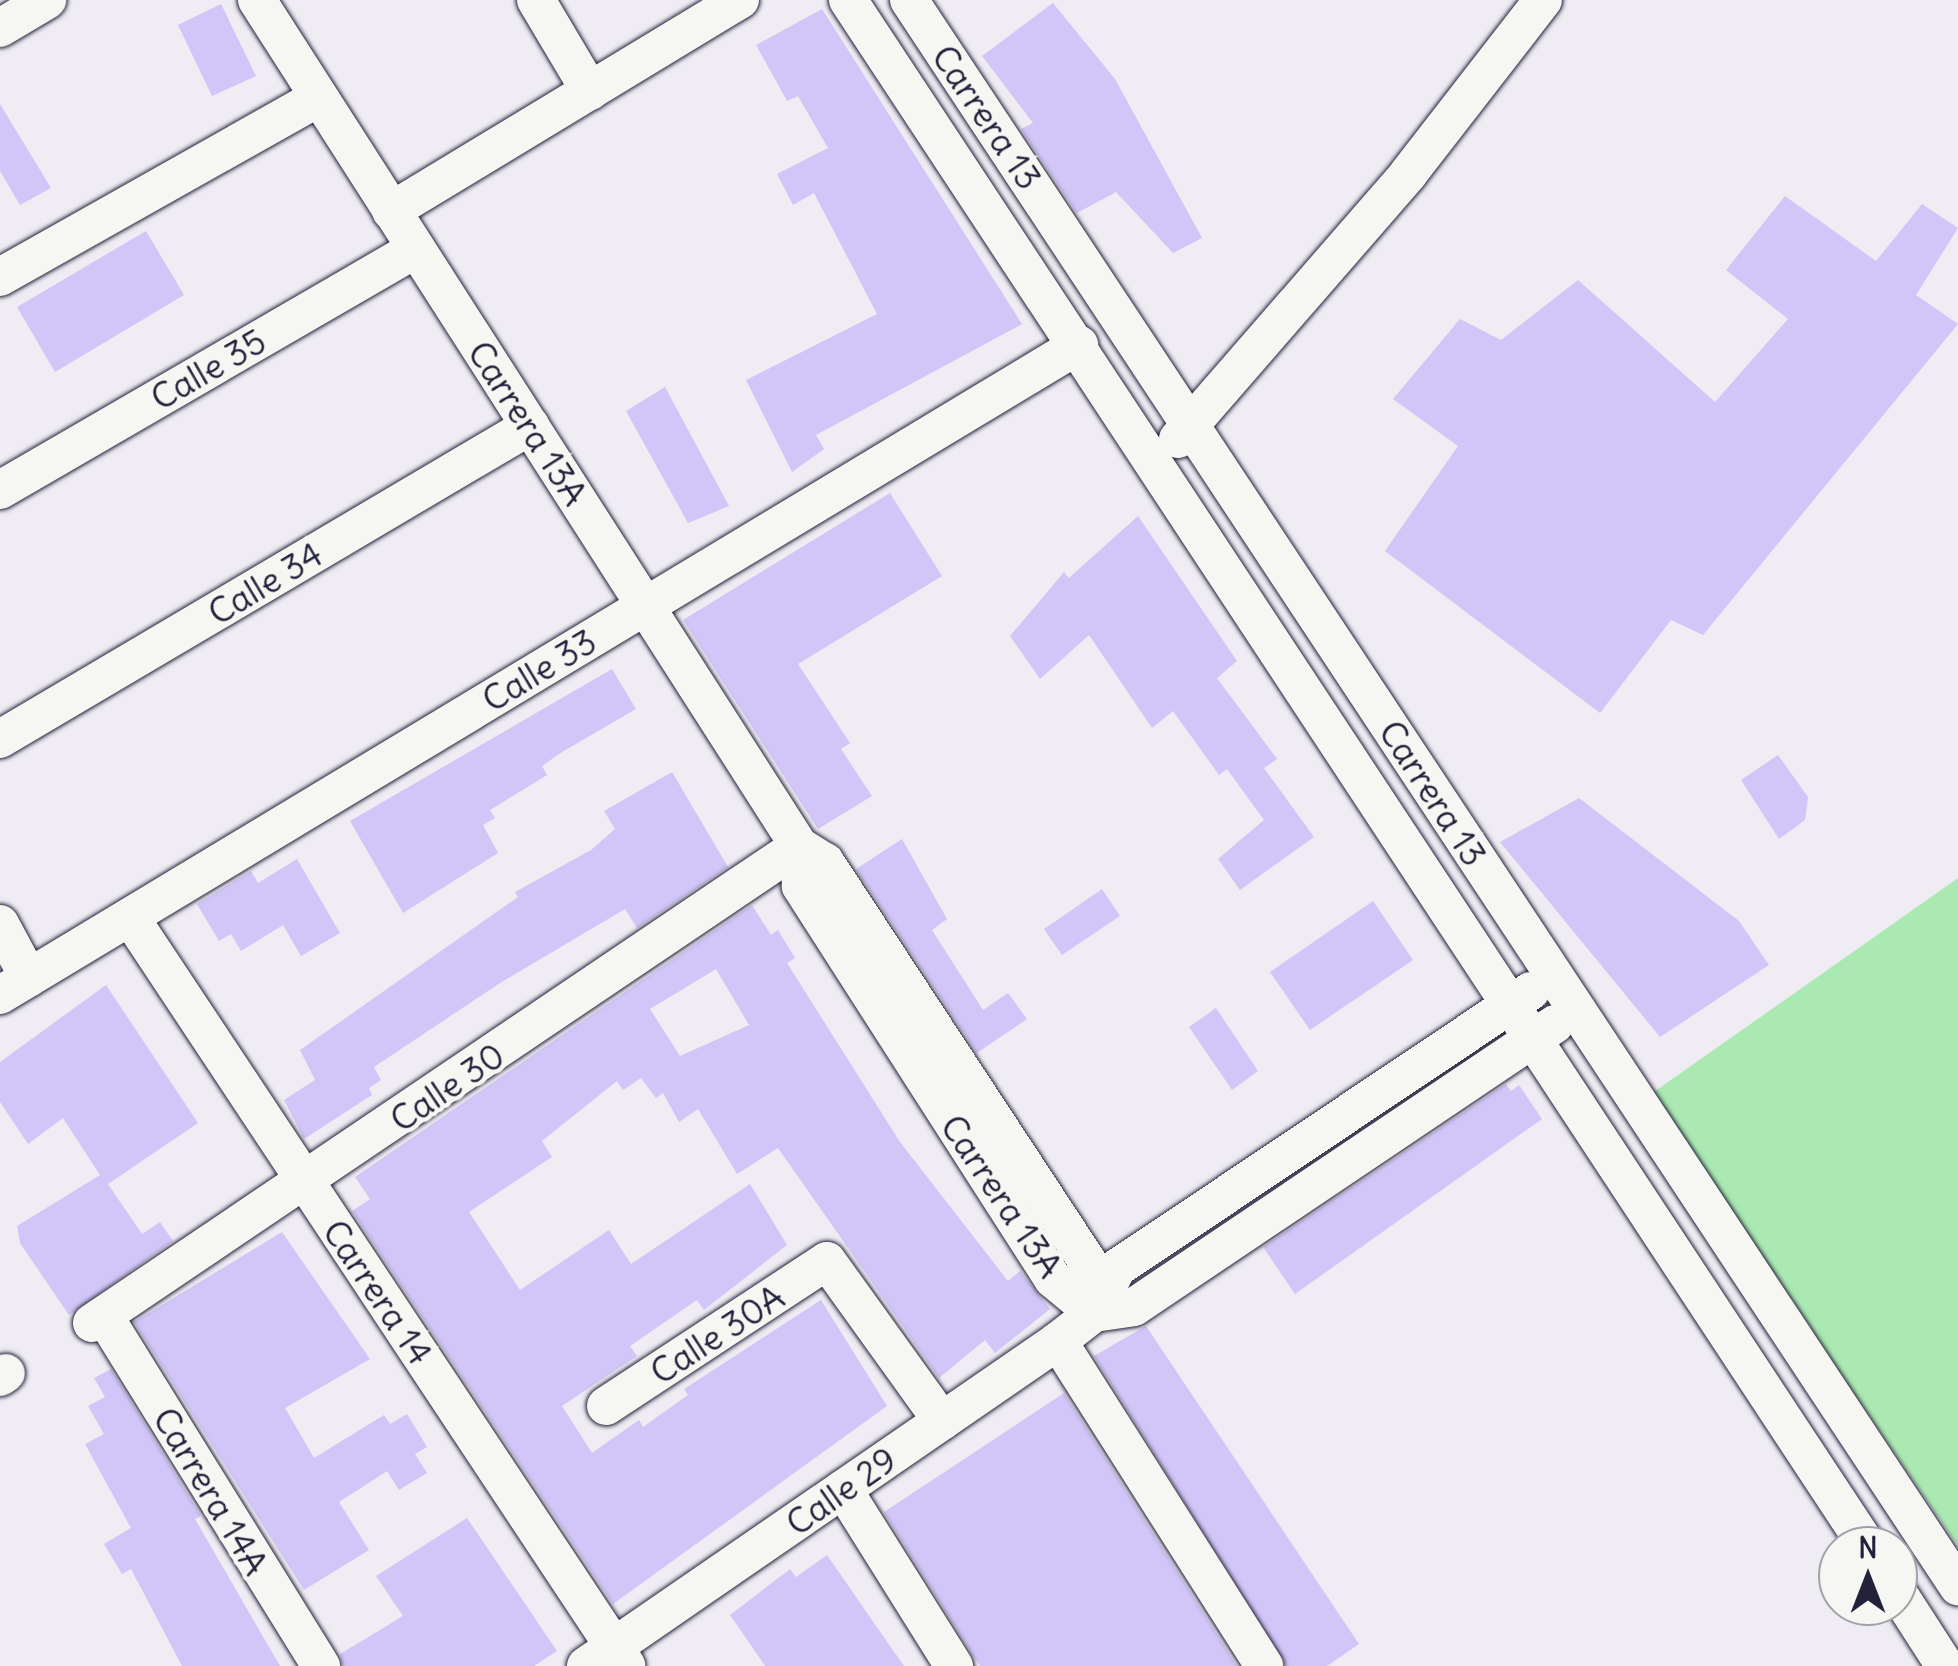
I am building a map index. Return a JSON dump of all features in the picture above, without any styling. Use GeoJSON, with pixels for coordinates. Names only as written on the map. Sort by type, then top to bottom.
{"type":"FeatureCollection","features":[{"type":"Feature","properties":{"kind":"street"},"geometry":{"type":"LineString","coordinates":[[0,28],[47,0]]}},
{"type":"Feature","properties":{"kind":"street","name":"Carrera 13A"},"geometry":{"type":"LineString","coordinates":[[256,0],[799,846],[825,862],[1086,1261],[1094,1313]]}},
{"type":"Feature","properties":{"kind":"street"},"geometry":{"type":"LineString","coordinates":[[536,0],[590,91]]}},
{"type":"Feature","properties":{"kind":"street"},"geometry":{"type":"LineString","coordinates":[[392,211],[740,0]]}},
{"type":"Feature","properties":{"kind":"street","name":"Carrera 13"},"geometry":{"type":"LineString","coordinates":[[848,0],[1536,1037],[1854,1526]]}},
{"type":"Feature","properties":{"kind":"street","name":"Carrera 13"},"geometry":{"type":"LineString","coordinates":[[909,0],[1196,425],[1572,1012],[1958,1586]]}},
{"type":"Feature","properties":{"kind":"street"},"geometry":{"type":"LineString","coordinates":[[1153,460],[1196,425],[1542,0]]}},
{"type":"Feature","properties":{"kind":"street"},"geometry":{"type":"LineString","coordinates":[[0,277],[319,97]]}},
{"type":"Feature","properties":{"kind":"street","name":"Calle 35"},"geometry":{"type":"LineString","coordinates":[[0,490],[416,249]]}},
{"type":"Feature","properties":{"kind":"street","name":"Calle 33"},"geometry":{"type":"LineString","coordinates":[[14,986],[1079,345]]}},
{"type":"Feature","properties":{"kind":"street","name":"Calle 34"},"geometry":{"type":"LineString","coordinates":[[0,740],[530,426]]}},
{"type":"Feature","properties":{"kind":"street","name":"Calle 30"},"geometry":{"type":"LineString","coordinates":[[98,1319],[306,1184],[799,846]]}},
{"type":"Feature","properties":{"kind":"street","name":"Carrera 14"},"geometry":{"type":"LineString","coordinates":[[130,917],[306,1184],[609,1660]]}},
{"type":"Feature","properties":{"kind":"street"},"geometry":{"type":"LineString","coordinates":[[0,924],[14,986]]}},
{"type":"Feature","properties":{"kind":"street","name":"Calle 29"},"geometry":{"type":"LineString","coordinates":[[609,1660],[844,1489],[1058,1341],[1094,1313],[1117,1268],[1551,976]]}},
{"type":"Feature","properties":{"kind":"street","name":"Calle 29"},"geometry":{"type":"LineString","coordinates":[[1094,1313],[1134,1307],[1572,1012]]}},
{"type":"Feature","properties":{"kind":"street","name":"Calle 30A"},"geometry":{"type":"LineString","coordinates":[[606,1406],[827,1261],[942,1422]]}},
{"type":"Feature","properties":{"kind":"street","name":"Carrera 14A"},"geometry":{"type":"LineString","coordinates":[[98,1319],[320,1666]]}},
{"type":"Feature","properties":{"kind":"street"},"geometry":{"type":"LineString","coordinates":[[1058,1341],[1264,1666]]}},
{"type":"Feature","properties":{"kind":"street"},"geometry":{"type":"LineString","coordinates":[[844,1489],[954,1666]]}},
{"type":"Feature","properties":{"kind":"street"},"geometry":{"type":"LineString","coordinates":[[1918,1625],[1945,1666]]}},
{"type":"Feature","properties":{"kind":"green space"},"geometry":{"type":"Polygon","coordinates":[[[1958,878],[1958,1546],[1651,1094],[1958,878]]]}},
{"type":"Feature","properties":{"kind":"building"},"geometry":{"type":"Polygon","coordinates":[[[1053,3],[1115,79],[1202,238],[1173,253],[1116,192],[1077,213],[1021,129],[1033,123],[982,56],[1053,3]]]}},
{"type":"Feature","properties":{"kind":"building"},"geometry":{"type":"Polygon","coordinates":[[[221,4],[256,76],[212,96],[178,25],[221,4]]]}},
{"type":"Feature","properties":{"kind":"building"},"geometry":{"type":"Polygon","coordinates":[[[822,9],[1022,324],[816,435],[824,449],[792,472],[746,380],[877,314],[814,193],[793,205],[777,174],[828,148],[798,96],[787,101],[756,45],[822,9]]]}},
{"type":"Feature","properties":{"kind":"building"},"geometry":{"type":"Polygon","coordinates":[[[0,104],[51,188],[20,205],[0,171],[0,104]]]}},
{"type":"Feature","properties":{"kind":"building"},"geometry":{"type":"Polygon","coordinates":[[[1785,196],[1876,261],[1922,204],[1958,228],[1916,295],[1958,324],[1703,635],[1671,620],[1600,713],[1385,551],[1458,446],[1393,399],[1460,319],[1501,340],[1578,280],[1715,402],[1788,319],[1726,270],[1785,196]]]}},
{"type":"Feature","properties":{"kind":"building"},"geometry":{"type":"Polygon","coordinates":[[[146,231],[184,295],[55,372],[17,307],[146,231]]]}},
{"type":"Feature","properties":{"kind":"building"},"geometry":{"type":"Polygon","coordinates":[[[665,387],[729,506],[688,523],[626,411],[665,387]]]}},
{"type":"Feature","properties":{"kind":"building"},"geometry":{"type":"Polygon","coordinates":[[[890,493],[942,576],[798,664],[850,743],[841,749],[872,796],[818,829],[683,620],[890,493]]]}},
{"type":"Feature","properties":{"kind":"building"},"geometry":{"type":"Polygon","coordinates":[[[1138,516],[1237,661],[1217,678],[1277,759],[1264,768],[1314,837],[1240,890],[1218,859],[1264,820],[1227,769],[1219,775],[1173,711],[1152,728],[1089,635],[1040,679],[1010,636],[1064,572],[1069,578],[1138,516]]]}},
{"type":"Feature","properties":{"kind":"building"},"geometry":{"type":"Polygon","coordinates":[[[612,669],[636,709],[562,752],[542,766],[547,775],[490,810],[495,818],[483,825],[498,853],[403,913],[350,821],[612,669]]]}},
{"type":"Feature","properties":{"kind":"building"},"geometry":{"type":"Polygon","coordinates":[[[1778,755],[1808,797],[1805,820],[1779,839],[1741,780],[1778,755]]]}},
{"type":"Feature","properties":{"kind":"building"},"geometry":{"type":"Polygon","coordinates":[[[672,772],[728,867],[637,928],[625,909],[500,983],[374,1067],[381,1080],[369,1088],[372,1095],[304,1139],[284,1100],[315,1080],[300,1050],[518,897],[515,892],[591,850],[615,829],[604,811],[672,772]]]}},
{"type":"Feature","properties":{"kind":"building"},"geometry":{"type":"Polygon","coordinates":[[[1579,798],[1739,921],[1769,965],[1660,1037],[1500,842],[1579,798]]]}},
{"type":"Feature","properties":{"kind":"building"},"geometry":{"type":"Polygon","coordinates":[[[902,839],[947,919],[932,930],[983,1010],[1008,993],[1027,1019],[977,1053],[856,869],[902,839]]]}},
{"type":"Feature","properties":{"kind":"building"},"geometry":{"type":"Polygon","coordinates":[[[297,859],[340,933],[301,956],[283,925],[241,951],[231,934],[219,941],[197,904],[251,871],[258,883],[297,859]]]}},
{"type":"Feature","properties":{"kind":"building"},"geometry":{"type":"Polygon","coordinates":[[[1102,889],[1120,916],[1062,955],[1044,929],[1102,889]]]}},
{"type":"Feature","properties":{"kind":"building"},"geometry":{"type":"Polygon","coordinates":[[[1373,901],[1413,960],[1310,1030],[1270,972],[1373,901]]]}},
{"type":"Feature","properties":{"kind":"building"},"geometry":{"type":"Polygon","coordinates":[[[752,905],[771,935],[778,930],[795,958],[787,963],[900,1142],[1008,1281],[1020,1271],[1050,1309],[995,1353],[985,1340],[939,1378],[778,1148],[737,1174],[698,1109],[679,1122],[663,1093],[656,1098],[641,1078],[623,1090],[617,1081],[542,1141],[552,1157],[469,1212],[520,1290],[609,1230],[631,1264],[750,1184],[787,1245],[704,1310],[697,1300],[630,1346],[637,1356],[562,1406],[592,1453],[639,1420],[643,1427],[688,1395],[684,1389],[821,1300],[887,1406],[613,1604],[352,1211],[370,1199],[355,1177],[752,905]],[[716,969],[650,1009],[680,1056],[749,1025],[716,969]]]}},
{"type":"Feature","properties":{"kind":"building"},"geometry":{"type":"Polygon","coordinates":[[[106,985],[198,1123],[108,1184],[142,1234],[160,1222],[173,1241],[69,1315],[20,1243],[17,1226],[100,1175],[63,1118],[28,1144],[0,1102],[0,1062],[106,985]]]}},
{"type":"Feature","properties":{"kind":"building"},"geometry":{"type":"Polygon","coordinates":[[[1216,1008],[1258,1071],[1232,1090],[1189,1027],[1216,1008]]]}},
{"type":"Feature","properties":{"kind":"building"},"geometry":{"type":"Polygon","coordinates":[[[1506,1084],[1511,1091],[1519,1085],[1542,1119],[1295,1294],[1263,1247],[1506,1084]]]}},
{"type":"Feature","properties":{"kind":"building"},"geometry":{"type":"Polygon","coordinates":[[[282,1232],[370,1359],[285,1408],[314,1458],[384,1415],[390,1424],[407,1414],[427,1447],[415,1454],[427,1473],[399,1490],[387,1471],[339,1502],[369,1550],[304,1590],[134,1322],[282,1232]]]}},
{"type":"Feature","properties":{"kind":"building"},"geometry":{"type":"Polygon","coordinates":[[[1146,1326],[1359,1644],[1327,1666],[1286,1666],[1094,1356],[1146,1326]]]}},
{"type":"Feature","properties":{"kind":"building"},"geometry":{"type":"Polygon","coordinates":[[[111,1369],[201,1516],[195,1519],[280,1666],[182,1666],[131,1569],[122,1574],[104,1544],[131,1528],[85,1444],[104,1434],[88,1406],[105,1397],[94,1378],[111,1369]]]}},
{"type":"Feature","properties":{"kind":"building"},"geometry":{"type":"Polygon","coordinates":[[[1064,1393],[1237,1666],[980,1666],[974,1657],[884,1512],[1064,1393]]]}},
{"type":"Feature","properties":{"kind":"building"},"geometry":{"type":"Polygon","coordinates":[[[467,1518],[557,1651],[534,1666],[343,1666],[340,1654],[403,1616],[376,1576],[467,1518]]]}},
{"type":"Feature","properties":{"kind":"building"},"geometry":{"type":"Polygon","coordinates":[[[827,1555],[904,1666],[765,1666],[730,1615],[790,1569],[796,1577],[827,1555]]]}}]}
